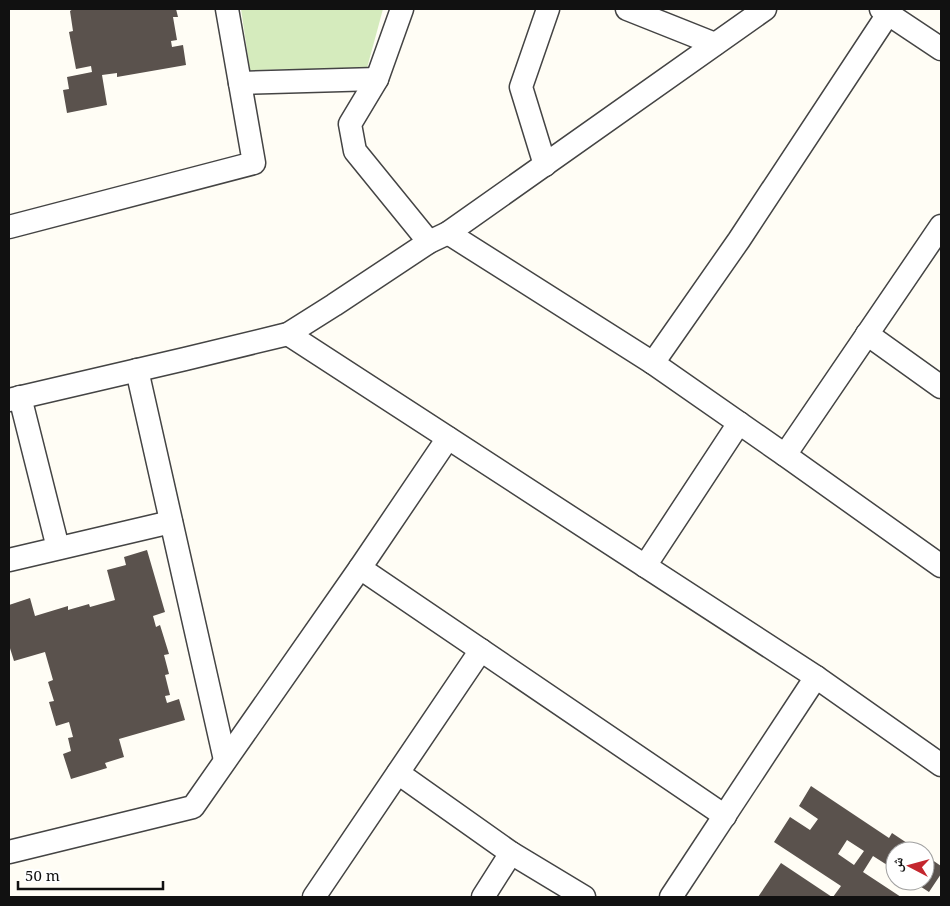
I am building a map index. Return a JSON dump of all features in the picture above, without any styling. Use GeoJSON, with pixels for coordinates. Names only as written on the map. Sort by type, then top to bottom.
{"type":"FeatureCollection","features":[{"type":"Feature","properties":{"kind":"street"},"geometry":{"type":"LineString","coordinates":[[9,227],[254,163],[227,9]]}},
{"type":"Feature","properties":{"kind":"street"},"geometry":{"type":"LineString","coordinates":[[402,9],[377,79],[350,124],[355,151],[438,237],[653,363],[941,566]]}},
{"type":"Feature","properties":{"kind":"street"},"geometry":{"type":"LineString","coordinates":[[545,165],[521,87],[548,9]]}},
{"type":"Feature","properties":{"kind":"street"},"geometry":{"type":"LineString","coordinates":[[627,9],[715,44]]}},
{"type":"Feature","properties":{"kind":"street"},"geometry":{"type":"LineString","coordinates":[[58,548],[14,399],[288,334],[545,165],[765,9]]}},
{"type":"Feature","properties":{"kind":"street"},"geometry":{"type":"LineString","coordinates":[[653,363],[739,240],[884,11],[941,49]]}},
{"type":"Feature","properties":{"kind":"street"},"geometry":{"type":"LineString","coordinates":[[240,83],[377,79]]}},
{"type":"Feature","properties":{"kind":"street"},"geometry":{"type":"LineString","coordinates":[[785,455],[940,229]]}},
{"type":"Feature","properties":{"kind":"street"},"geometry":{"type":"LineString","coordinates":[[288,334],[816,677],[941,764]]}},
{"type":"Feature","properties":{"kind":"street"},"geometry":{"type":"LineString","coordinates":[[867,334],[941,387]]}},
{"type":"Feature","properties":{"kind":"street"},"geometry":{"type":"LineString","coordinates":[[137,370],[225,760]]}},
{"type":"Feature","properties":{"kind":"street"},"geometry":{"type":"LineString","coordinates":[[645,566],[739,423]]}},
{"type":"Feature","properties":{"kind":"street"},"geometry":{"type":"LineString","coordinates":[[9,852],[193,806],[360,568],[448,438]]}},
{"type":"Feature","properties":{"kind":"street"},"geometry":{"type":"LineString","coordinates":[[9,560],[171,522]]}},
{"type":"Feature","properties":{"kind":"street"},"geometry":{"type":"LineString","coordinates":[[360,568],[725,816]]}},
{"type":"Feature","properties":{"kind":"street"},"geometry":{"type":"LineString","coordinates":[[314,897],[481,650]]}},
{"type":"Feature","properties":{"kind":"street"},"geometry":{"type":"LineString","coordinates":[[671,897],[816,677]]}},
{"type":"Feature","properties":{"kind":"street"},"geometry":{"type":"LineString","coordinates":[[398,774],[511,853],[584,897]]}},
{"type":"Feature","properties":{"kind":"street"},"geometry":{"type":"LineString","coordinates":[[483,897],[511,853]]}},
{"type":"Feature","properties":{"kind":"green space"},"geometry":{"type":"Polygon","coordinates":[[[241,9],[383,9],[367,68],[250,70],[241,9]]]}},
{"type":"Feature","properties":{"kind":"building"},"geometry":{"type":"Polygon","coordinates":[[[73,9],[176,9],[178,17],[173,17],[177,40],[171,41],[172,47],[183,45],[186,65],[117,77],[117,73],[102,75],[107,105],[67,113],[63,90],[69,89],[67,77],[92,72],[91,66],[76,69],[69,32],[73,31],[70,11],[73,9]]]}},
{"type":"Feature","properties":{"kind":"building"},"geometry":{"type":"Polygon","coordinates":[[[147,550],[165,612],[153,616],[156,627],[160,625],[169,654],[164,655],[169,674],[165,675],[170,695],[165,696],[167,703],[179,699],[185,720],[119,739],[124,757],[105,763],[107,768],[71,779],[63,754],[71,751],[68,738],[73,737],[69,722],[56,726],[49,702],[54,701],[48,682],[53,680],[45,652],[14,661],[9,645],[9,605],[30,598],[35,616],[68,606],[68,610],[89,604],[90,607],[115,600],[107,570],[126,565],[124,557],[147,550]]]}},
{"type":"Feature","properties":{"kind":"building"},"geometry":{"type":"Polygon","coordinates":[[[811,786],[889,838],[892,833],[904,841],[885,841],[885,864],[873,856],[863,872],[885,886],[885,891],[892,891],[901,897],[833,897],[841,886],[774,842],[790,817],[810,830],[818,819],[799,806],[811,786]],[[847,840],[838,854],[854,865],[864,851],[847,840]]]}},
{"type":"Feature","properties":{"kind":"building"},"geometry":{"type":"Polygon","coordinates":[[[935,862],[941,866],[941,874],[935,883],[935,862]]]}},
{"type":"Feature","properties":{"kind":"building"},"geometry":{"type":"Polygon","coordinates":[[[781,863],[832,897],[758,897],[781,863]]]}}]}
